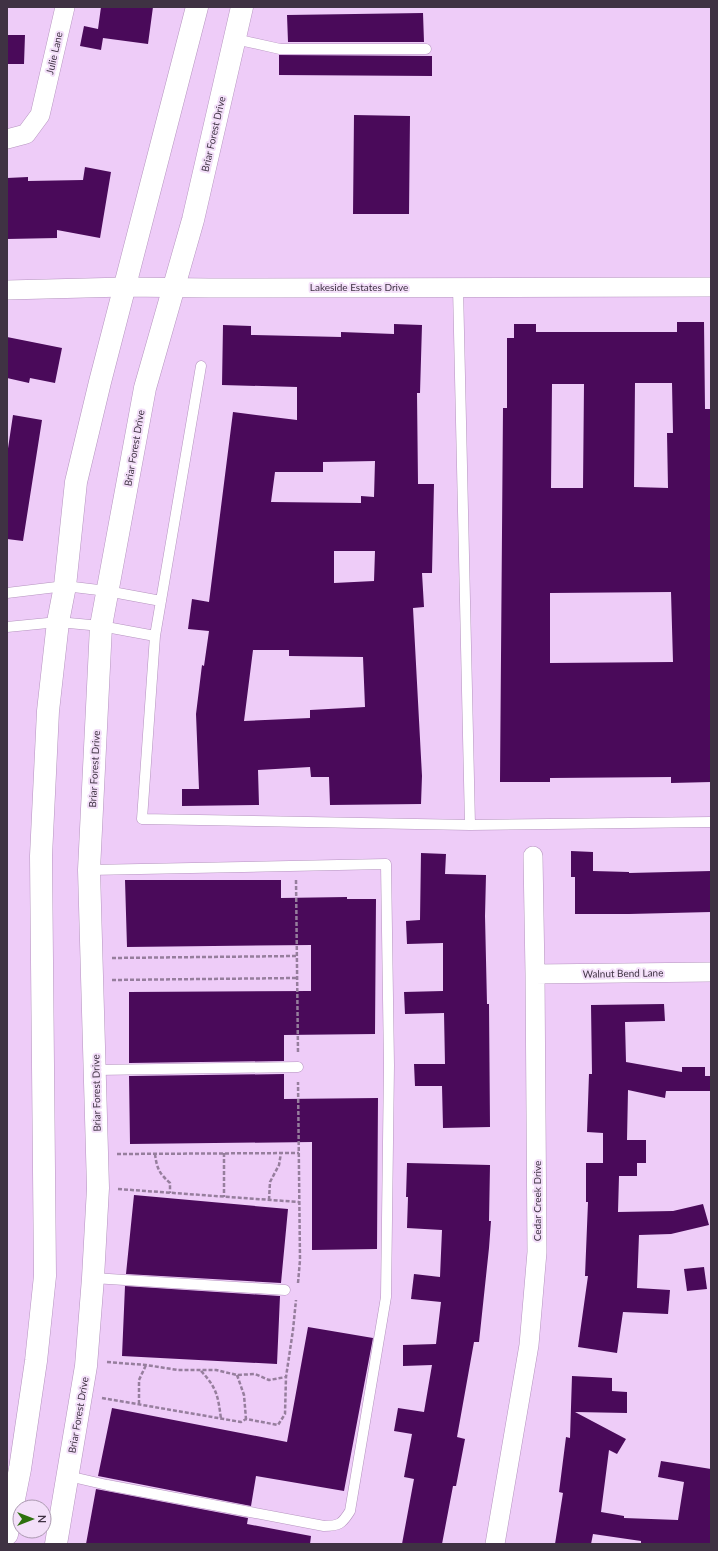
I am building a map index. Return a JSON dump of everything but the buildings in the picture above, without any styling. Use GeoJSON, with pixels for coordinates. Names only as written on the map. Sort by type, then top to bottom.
{"type":"FeatureCollection","features":[{"type":"Feature","properties":{"kind":"main road"},"geometry":{"type":"LineString","coordinates":[[7,1534],[20,1469],[36,1361],[45,1276],[42,856],[48,711],[58,622],[65,586],[76,482],[100,382],[197,7]]}},
{"type":"Feature","properties":{"kind":"main road","name":"Briar Forest Drive"},"geometry":{"type":"LineString","coordinates":[[56,1544],[87,1360],[98,1188],[90,870],[101,626],[145,388],[193,220],[242,7]]}},
{"type":"Feature","properties":{"kind":"street","name":"Julie Lane"},"geometry":{"type":"LineString","coordinates":[[7,139],[26,134],[40,115],[65,7]]}},
{"type":"Feature","properties":{"kind":"street","name":"Lakeside Estates Drive"},"geometry":{"type":"LineString","coordinates":[[7,290],[125,287],[711,286]]}},
{"type":"Feature","properties":{"kind":"street","name":"Cedar Creek Drive"},"geometry":{"type":"LineString","coordinates":[[495,1544],[529,1344],[537,1252],[536,974],[533,856]]}},
{"type":"Feature","properties":{"kind":"street","name":"Walnut Bend Lane"},"geometry":{"type":"LineString","coordinates":[[536,974],[711,972]]}},
{"type":"Feature","properties":{"kind":"lane"},"geometry":{"type":"LineString","coordinates":[[235,39],[280,49],[426,49]]}},
{"type":"Feature","properties":{"kind":"lane"},"geometry":{"type":"LineString","coordinates":[[458,286],[470,825]]}},
{"type":"Feature","properties":{"kind":"lane"},"geometry":{"type":"LineString","coordinates":[[201,366],[154,636],[142,818],[470,825],[711,822]]}},
{"type":"Feature","properties":{"kind":"lane"},"geometry":{"type":"LineString","coordinates":[[7,593],[65,586],[107,591],[161,601]]}},
{"type":"Feature","properties":{"kind":"lane"},"geometry":{"type":"LineString","coordinates":[[7,627],[58,622],[101,626],[154,636]]}},
{"type":"Feature","properties":{"kind":"lane"},"geometry":{"type":"LineString","coordinates":[[68,1476],[107,1485],[324,1526],[335,1526],[344,1521],[350,1511],[386,1297],[389,1065],[386,864],[90,870]]}},
{"type":"Feature","properties":{"kind":"lane"},"geometry":{"type":"LineString","coordinates":[[96,1070],[298,1067]]}},
{"type":"Feature","properties":{"kind":"lane"},"geometry":{"type":"LineString","coordinates":[[93,1278],[285,1290]]}},
{"type":"Feature","properties":{"kind":"path"},"geometry":{"type":"LineString","coordinates":[[296,866],[300,1260],[297,1291]]}},
{"type":"Feature","properties":{"kind":"path"},"geometry":{"type":"LineString","coordinates":[[93,969],[297,956]]}},
{"type":"Feature","properties":{"kind":"path"},"geometry":{"type":"LineString","coordinates":[[93,969],[297,978]]}},
{"type":"Feature","properties":{"kind":"path"},"geometry":{"type":"LineString","coordinates":[[224,1153],[224,1196]]}},
{"type":"Feature","properties":{"kind":"path"},"geometry":{"type":"LineString","coordinates":[[268,1200],[270,1182],[279,1165],[281,1153]]}},
{"type":"Feature","properties":{"kind":"path"},"geometry":{"type":"LineString","coordinates":[[98,1154],[299,1153]]}},
{"type":"Feature","properties":{"kind":"path"},"geometry":{"type":"LineString","coordinates":[[155,1154],[157,1167],[160,1174],[170,1183],[170,1193]]}},
{"type":"Feature","properties":{"kind":"path"},"geometry":{"type":"LineString","coordinates":[[98,1188],[299,1202]]}},
{"type":"Feature","properties":{"kind":"path"},"geometry":{"type":"LineString","coordinates":[[82,1394],[222,1419],[241,1422],[246,1419],[278,1425],[285,1414],[286,1377],[296,1298]]}},
{"type":"Feature","properties":{"kind":"path"},"geometry":{"type":"LineString","coordinates":[[87,1360],[146,1365],[178,1370],[216,1370],[237,1375],[256,1374],[269,1380],[286,1377]]}},
{"type":"Feature","properties":{"kind":"path"},"geometry":{"type":"LineString","coordinates":[[139,1404],[140,1380],[146,1365]]}},
{"type":"Feature","properties":{"kind":"path"},"geometry":{"type":"LineString","coordinates":[[201,1370],[218,1395],[222,1419]]}},
{"type":"Feature","properties":{"kind":"path"},"geometry":{"type":"LineString","coordinates":[[237,1375],[244,1395],[246,1419]]}}]}
